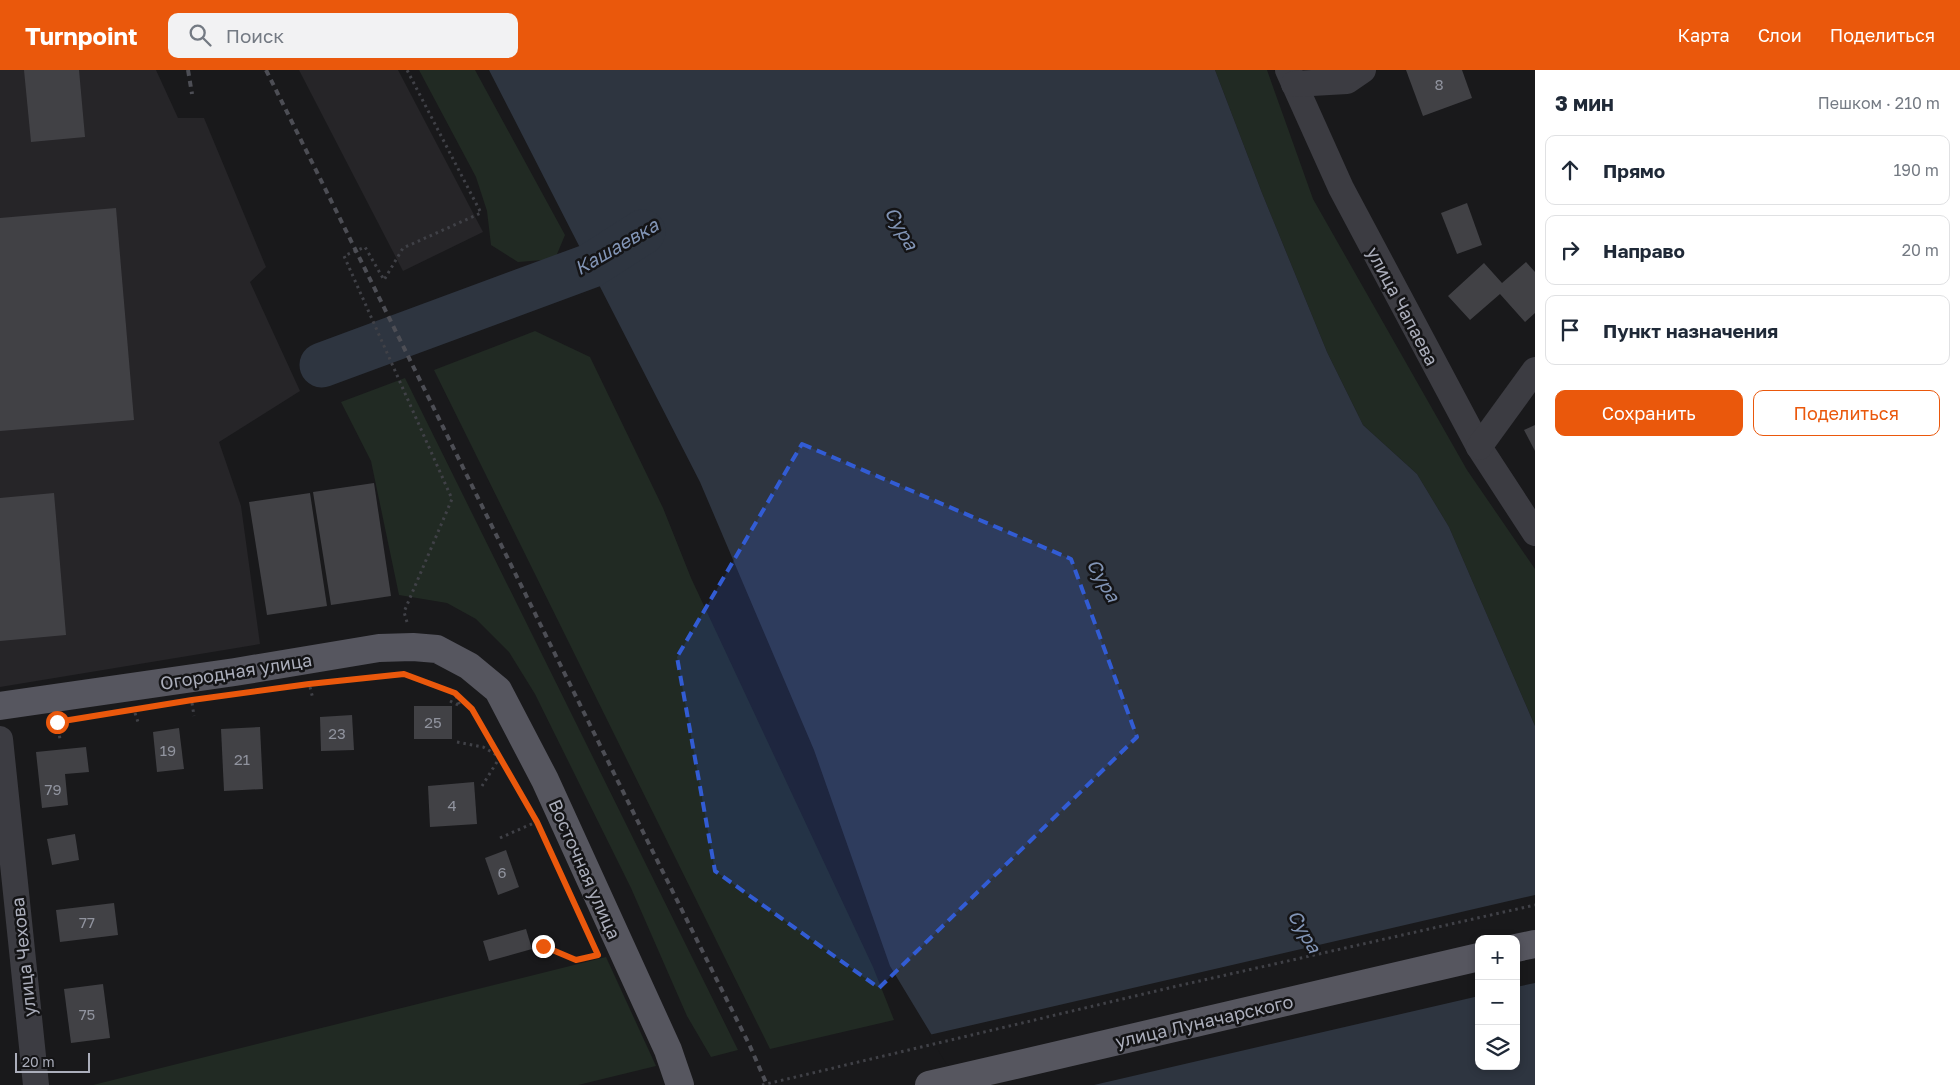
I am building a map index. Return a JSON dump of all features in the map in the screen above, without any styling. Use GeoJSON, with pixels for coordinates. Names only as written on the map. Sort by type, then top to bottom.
{"type":"FeatureCollection","features":[{"type":"Feature","properties":{"kind":"main road","name":"Огородная улица"},"geometry":{"type":"LineString","coordinates":[[0,706],[235,672],[379,648],[413,647],[437,649],[469,666]]}},
{"type":"Feature","properties":{"kind":"main road","name":"Восточная улица"},"geometry":{"type":"LineString","coordinates":[[469,666],[498,690],[545,780],[668,1050],[680,1085]]}},
{"type":"Feature","properties":{"kind":"main road"},"geometry":{"type":"LineString","coordinates":[[1520,947],[1535,944]]}},
{"type":"Feature","properties":{"kind":"main road","name":"улица Луначарского"},"geometry":{"type":"LineString","coordinates":[[929,1085],[1475,958]]}},
{"type":"Feature","properties":{"kind":"street"},"geometry":{"type":"LineString","coordinates":[[1291,77],[1347,81],[1363,70]]}},
{"type":"Feature","properties":{"kind":"street","name":"улица Чапаева"},"geometry":{"type":"LineString","coordinates":[[1291,77],[1341,188],[1478,447],[1535,533]]}},
{"type":"Feature","properties":{"kind":"street"},"geometry":{"type":"LineString","coordinates":[[1478,447],[1535,370]]}},
{"type":"Feature","properties":{"kind":"street","name":"улица Чехова"},"geometry":{"type":"LineString","coordinates":[[0,739],[36,1085]]}},
{"type":"Feature","properties":{"kind":"path"},"geometry":{"type":"LineString","coordinates":[[407,70],[481,213],[403,248],[384,280],[365,247],[344,256],[452,499],[404,612],[413,647]]}},
{"type":"Feature","properties":{"kind":"path"},"geometry":{"type":"LineString","coordinates":[[404,674],[455,693],[472,709],[514,781]]}},
{"type":"Feature","properties":{"kind":"path"},"geometry":{"type":"LineString","coordinates":[[309,684],[313,699]]}},
{"type":"Feature","properties":{"kind":"path"},"geometry":{"type":"LineString","coordinates":[[450,701],[460,706],[455,693]]}},
{"type":"Feature","properties":{"kind":"path"},"geometry":{"type":"LineString","coordinates":[[192,700],[194,716]]}},
{"type":"Feature","properties":{"kind":"path"},"geometry":{"type":"LineString","coordinates":[[134,710],[138,722]]}},
{"type":"Feature","properties":{"kind":"path"},"geometry":{"type":"LineString","coordinates":[[49,724],[66,720]]}},
{"type":"Feature","properties":{"kind":"path"},"geometry":{"type":"LineString","coordinates":[[57,722],[60,739]]}},
{"type":"Feature","properties":{"kind":"path"},"geometry":{"type":"LineString","coordinates":[[457,742],[483,748],[500,757]]}},
{"type":"Feature","properties":{"kind":"path"},"geometry":{"type":"LineString","coordinates":[[482,786],[500,757]]}},
{"type":"Feature","properties":{"kind":"path"},"geometry":{"type":"LineString","coordinates":[[500,838],[537,822],[532,814]]}},
{"type":"Feature","properties":{"kind":"path"},"geometry":{"type":"LineString","coordinates":[[762,1085],[1173,987],[1535,905]]}},
{"type":"Feature","properties":{"kind":"path"},"geometry":{"type":"LineString","coordinates":[[543,946],[576,960],[598,955],[594,946]]}},
{"type":"Feature","properties":{"kind":"highlighted area"},"geometry":{"type":"Polygon","coordinates":[[[802,444],[1071,559],[1137,737],[879,988],[715,871],[677,657],[802,444]]]}},
{"type":"Feature","properties":{"kind":"shaded area"},"geometry":{"type":"Polygon","coordinates":[[[0,70],[156,70],[178,118],[204,118],[266,267],[250,282],[300,391],[219,442],[241,506],[260,644],[0,687],[0,70]]]}},
{"type":"Feature","properties":{"kind":"shaded area"},"geometry":{"type":"Polygon","coordinates":[[[299,70],[398,70],[483,232],[403,271],[299,70]]]}},
{"type":"Feature","properties":{"kind":"shaded area"},"geometry":{"type":"Polygon","coordinates":[[[419,70],[475,70],[565,235],[555,259],[518,262],[491,245],[487,211],[476,177],[419,70]]]}},
{"type":"Feature","properties":{"kind":"shaded area"},"geometry":{"type":"Polygon","coordinates":[[[1215,70],[1267,70],[1313,199],[1467,470],[1535,569],[1535,726],[1449,527],[1417,474],[1363,425],[1327,352],[1262,193],[1215,70]]]}},
{"type":"Feature","properties":{"kind":"shaded area"},"geometry":{"type":"Polygon","coordinates":[[[535,331],[590,357],[663,508],[691,578],[873,967],[894,1020],[770,1049],[434,370],[535,331]]]}},
{"type":"Feature","properties":{"kind":"shaded area"},"geometry":{"type":"Polygon","coordinates":[[[405,378],[738,1050],[711,1057],[687,1016],[631,888],[535,694],[509,652],[476,619],[447,603],[399,595],[371,461],[341,402],[405,378]]]}},
{"type":"Feature","properties":{"kind":"shaded area"},"geometry":{"type":"Polygon","coordinates":[[[606,957],[656,1066],[578,1085],[93,1085],[606,957]]]}},
{"type":"Feature","properties":{"kind":"water","name":"Сура"},"geometry":{"type":"Polygon","coordinates":[[[489,70],[1215,70],[1262,193],[1327,352],[1363,425],[1417,474],[1449,527],[1535,726],[1535,1085],[962,1085],[890,966],[814,750],[700,482],[489,70]]]}},
{"type":"Feature","properties":{"kind":"pier"},"geometry":{"type":"Polygon","coordinates":[[[1535,895],[1535,983],[1520,986],[1520,935],[1475,935],[1475,997],[1094,1085],[959,1085],[929,1035],[1535,895]]]}},
{"type":"Feature","properties":{"kind":"building"},"geometry":{"type":"Polygon","coordinates":[[[24,70],[79,70],[85,137],[31,142],[24,70]]]}},
{"type":"Feature","properties":{"kind":"building"},"geometry":{"type":"Polygon","coordinates":[[[1406,70],[1462,70],[1472,98],[1423,116],[1406,70]]]}},
{"type":"Feature","properties":{"kind":"building"},"geometry":{"type":"Polygon","coordinates":[[[1467,203],[1482,245],[1457,254],[1441,213],[1467,203]]]}},
{"type":"Feature","properties":{"kind":"building"},"geometry":{"type":"Polygon","coordinates":[[[116,208],[134,420],[0,431],[0,218],[116,208]]]}},
{"type":"Feature","properties":{"kind":"building"},"geometry":{"type":"Polygon","coordinates":[[[1526,262],[1535,272],[1535,313],[1525,322],[1500,294],[1470,320],[1448,296],[1484,263],[1502,283],[1526,262]]]}},
{"type":"Feature","properties":{"kind":"building"},"geometry":{"type":"Polygon","coordinates":[[[1535,425],[1535,451],[1524,430],[1535,425]]]}},
{"type":"Feature","properties":{"kind":"building"},"geometry":{"type":"Polygon","coordinates":[[[374,483],[391,596],[331,605],[313,492],[374,483]]]}},
{"type":"Feature","properties":{"kind":"building"},"geometry":{"type":"Polygon","coordinates":[[[54,493],[66,635],[0,641],[0,498],[54,493]]]}},
{"type":"Feature","properties":{"kind":"building"},"geometry":{"type":"Polygon","coordinates":[[[310,493],[327,606],[267,615],[249,502],[310,493]]]}},
{"type":"Feature","properties":{"kind":"building"},"geometry":{"type":"Polygon","coordinates":[[[414,706],[452,706],[452,739],[414,739],[414,706]]]}},
{"type":"Feature","properties":{"kind":"building"},"geometry":{"type":"Polygon","coordinates":[[[352,715],[354,750],[321,751],[320,717],[352,715]]]}},
{"type":"Feature","properties":{"kind":"building"},"geometry":{"type":"Polygon","coordinates":[[[260,727],[263,789],[224,791],[221,729],[260,727]]]}},
{"type":"Feature","properties":{"kind":"building"},"geometry":{"type":"Polygon","coordinates":[[[179,728],[184,769],[157,772],[153,732],[179,728]]]}},
{"type":"Feature","properties":{"kind":"building"},"geometry":{"type":"Polygon","coordinates":[[[86,747],[89,772],[65,774],[68,805],[42,808],[36,752],[86,747]]]}},
{"type":"Feature","properties":{"kind":"building"},"geometry":{"type":"Polygon","coordinates":[[[474,782],[477,824],[430,827],[428,786],[474,782]]]}},
{"type":"Feature","properties":{"kind":"building"},"geometry":{"type":"Polygon","coordinates":[[[75,834],[79,860],[52,865],[47,839],[75,834]]]}},
{"type":"Feature","properties":{"kind":"building"},"geometry":{"type":"Polygon","coordinates":[[[506,850],[519,887],[498,895],[485,858],[506,850]]]}},
{"type":"Feature","properties":{"kind":"building"},"geometry":{"type":"Polygon","coordinates":[[[114,903],[118,935],[60,942],[56,910],[114,903]]]}},
{"type":"Feature","properties":{"kind":"building"},"geometry":{"type":"Polygon","coordinates":[[[526,929],[532,949],[489,961],[483,941],[526,929]]]}},
{"type":"Feature","properties":{"kind":"building"},"geometry":{"type":"Polygon","coordinates":[[[103,984],[110,1038],[71,1043],[64,989],[103,984]]]}},
{"type":"Feature","properties":{"kind":"waterway","name":"Кашаевка"},"geometry":{"type":"LineString","coordinates":[[322,365],[590,266],[643,232]]}},
{"type":"Feature","properties":{"kind":"railway"},"geometry":{"type":"LineString","coordinates":[[188,70],[192,94]]}},
{"type":"Feature","properties":{"kind":"railway"},"geometry":{"type":"LineString","coordinates":[[266,70],[749,1044],[767,1085]]}},
{"type":"Feature","properties":{"kind":"route"},"geometry":{"type":"LineString","coordinates":[[57,722],[192,700],[309,684],[404,674],[455,693],[472,709],[537,822],[598,955],[576,960],[543,946]]}}]}
